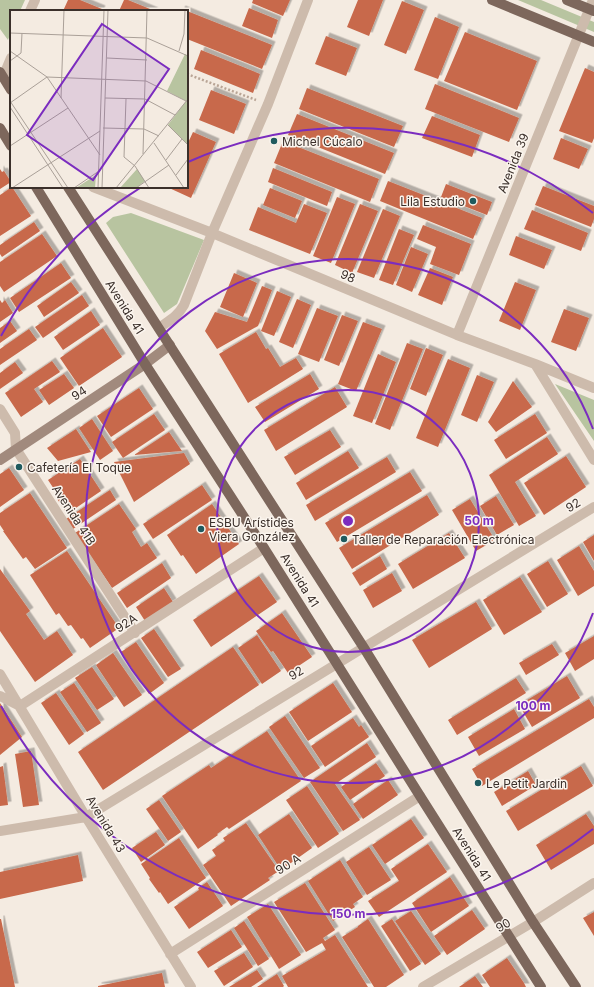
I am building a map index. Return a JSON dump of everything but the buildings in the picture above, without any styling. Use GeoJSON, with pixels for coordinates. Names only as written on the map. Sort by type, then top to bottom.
{"type":"FeatureCollection","features":[{"type":"Feature","properties":{"kind":"main road"},"geometry":{"type":"LineString","coordinates":[[492,0],[594,42]]}},
{"type":"Feature","properties":{"kind":"main road"},"geometry":{"type":"LineString","coordinates":[[567,0],[592,7]]}},
{"type":"Feature","properties":{"kind":"main road"},"geometry":{"type":"LineString","coordinates":[[2,74],[10,88]]}},
{"type":"Feature","properties":{"kind":"main road"},"geometry":{"type":"LineString","coordinates":[[0,128],[10,144]]}},
{"type":"Feature","properties":{"kind":"main road","name":"Avenida 41"},"geometry":{"type":"LineString","coordinates":[[37,188],[145,364],[264,548],[541,987]]}},
{"type":"Feature","properties":{"kind":"main road","name":"Avenida 41"},"geometry":{"type":"LineString","coordinates":[[69,188],[364,648],[533,922],[576,987]]}},
{"type":"Feature","properties":{"kind":"street"},"geometry":{"type":"LineString","coordinates":[[30,10],[35,0]]}},
{"type":"Feature","properties":{"kind":"street","name":"Avenida 41"},"geometry":{"type":"LineString","coordinates":[[159,328],[173,319],[184,305],[212,233],[268,104],[308,0]]}},
{"type":"Feature","properties":{"kind":"street","name":"Avenida 39"},"geometry":{"type":"LineString","coordinates":[[456,335],[592,7]]}},
{"type":"Feature","properties":{"kind":"street"},"geometry":{"type":"LineString","coordinates":[[2,74],[10,60]]}},
{"type":"Feature","properties":{"kind":"street","name":"98"},"geometry":{"type":"LineString","coordinates":[[96,188],[212,233],[456,335],[535,364],[594,388]]}},
{"type":"Feature","properties":{"kind":"street","name":"94"},"geometry":{"type":"LineString","coordinates":[[0,460],[145,364],[170,345]]}},
{"type":"Feature","properties":{"kind":"street"},"geometry":{"type":"LineString","coordinates":[[535,364],[594,460]]}},
{"type":"Feature","properties":{"kind":"street","name":"Avenida 41B"},"geometry":{"type":"LineString","coordinates":[[0,409],[15,433],[16,449],[134,633]]}},
{"type":"Feature","properties":{"kind":"street","name":"92"},"geometry":{"type":"LineString","coordinates":[[0,831],[86,817],[594,507]]}},
{"type":"Feature","properties":{"kind":"street","name":"92A"},"geometry":{"type":"LineString","coordinates":[[20,706],[264,548]]}},
{"type":"Feature","properties":{"kind":"street","name":"Avenida 43"},"geometry":{"type":"LineString","coordinates":[[0,674],[191,987]]}},
{"type":"Feature","properties":{"kind":"street"},"geometry":{"type":"LineString","coordinates":[[0,696],[20,706]]}},
{"type":"Feature","properties":{"kind":"street","name":"90 A"},"geometry":{"type":"LineString","coordinates":[[170,954],[420,796]]}},
{"type":"Feature","properties":{"kind":"street","name":"90"},"geometry":{"type":"LineString","coordinates":[[423,987],[509,937],[594,883]]}},
{"type":"Feature","properties":{"kind":"path"},"geometry":{"type":"LineString","coordinates":[[188,74],[268,104]]}},
{"type":"Feature","properties":{"kind":"green space"},"geometry":{"type":"Polygon","coordinates":[[[0,0],[25,0],[20,10],[10,10],[10,35],[8,40],[0,29],[0,0]]]}},
{"type":"Feature","properties":{"kind":"green space"},"geometry":{"type":"Polygon","coordinates":[[[518,0],[541,0],[594,22],[594,32],[518,0]]]}},
{"type":"Feature","properties":{"kind":"green space"},"geometry":{"type":"Polygon","coordinates":[[[131,213],[204,240],[177,304],[164,313],[106,223],[113,217],[131,213]]]}},
{"type":"Feature","properties":{"kind":"green space"},"geometry":{"type":"Polygon","coordinates":[[[555,384],[594,400],[594,441],[555,384]]]}},
{"type":"Feature","properties":{"kind":"place","name":"Michel Cúcalo"},"geometry":{"type":"Point","coordinates":[274,141]}},
{"type":"Feature","properties":{"kind":"place","name":"Lila Estudio"},"geometry":{"type":"Point","coordinates":[473,201]}},
{"type":"Feature","properties":{"kind":"place","name":"Cafetería El Toque"},"geometry":{"type":"Point","coordinates":[19,467]}},
{"type":"Feature","properties":{"kind":"place","name":"ESBU Arístides Viera González"},"geometry":{"type":"Point","coordinates":[201,529]}},
{"type":"Feature","properties":{"kind":"place","name":"Taller de Reparación Electrónica"},"geometry":{"type":"Point","coordinates":[344,539]}},
{"type":"Feature","properties":{"kind":"place","name":"Le Petit Jardin"},"geometry":{"type":"Point","coordinates":[478,783]}}]}
